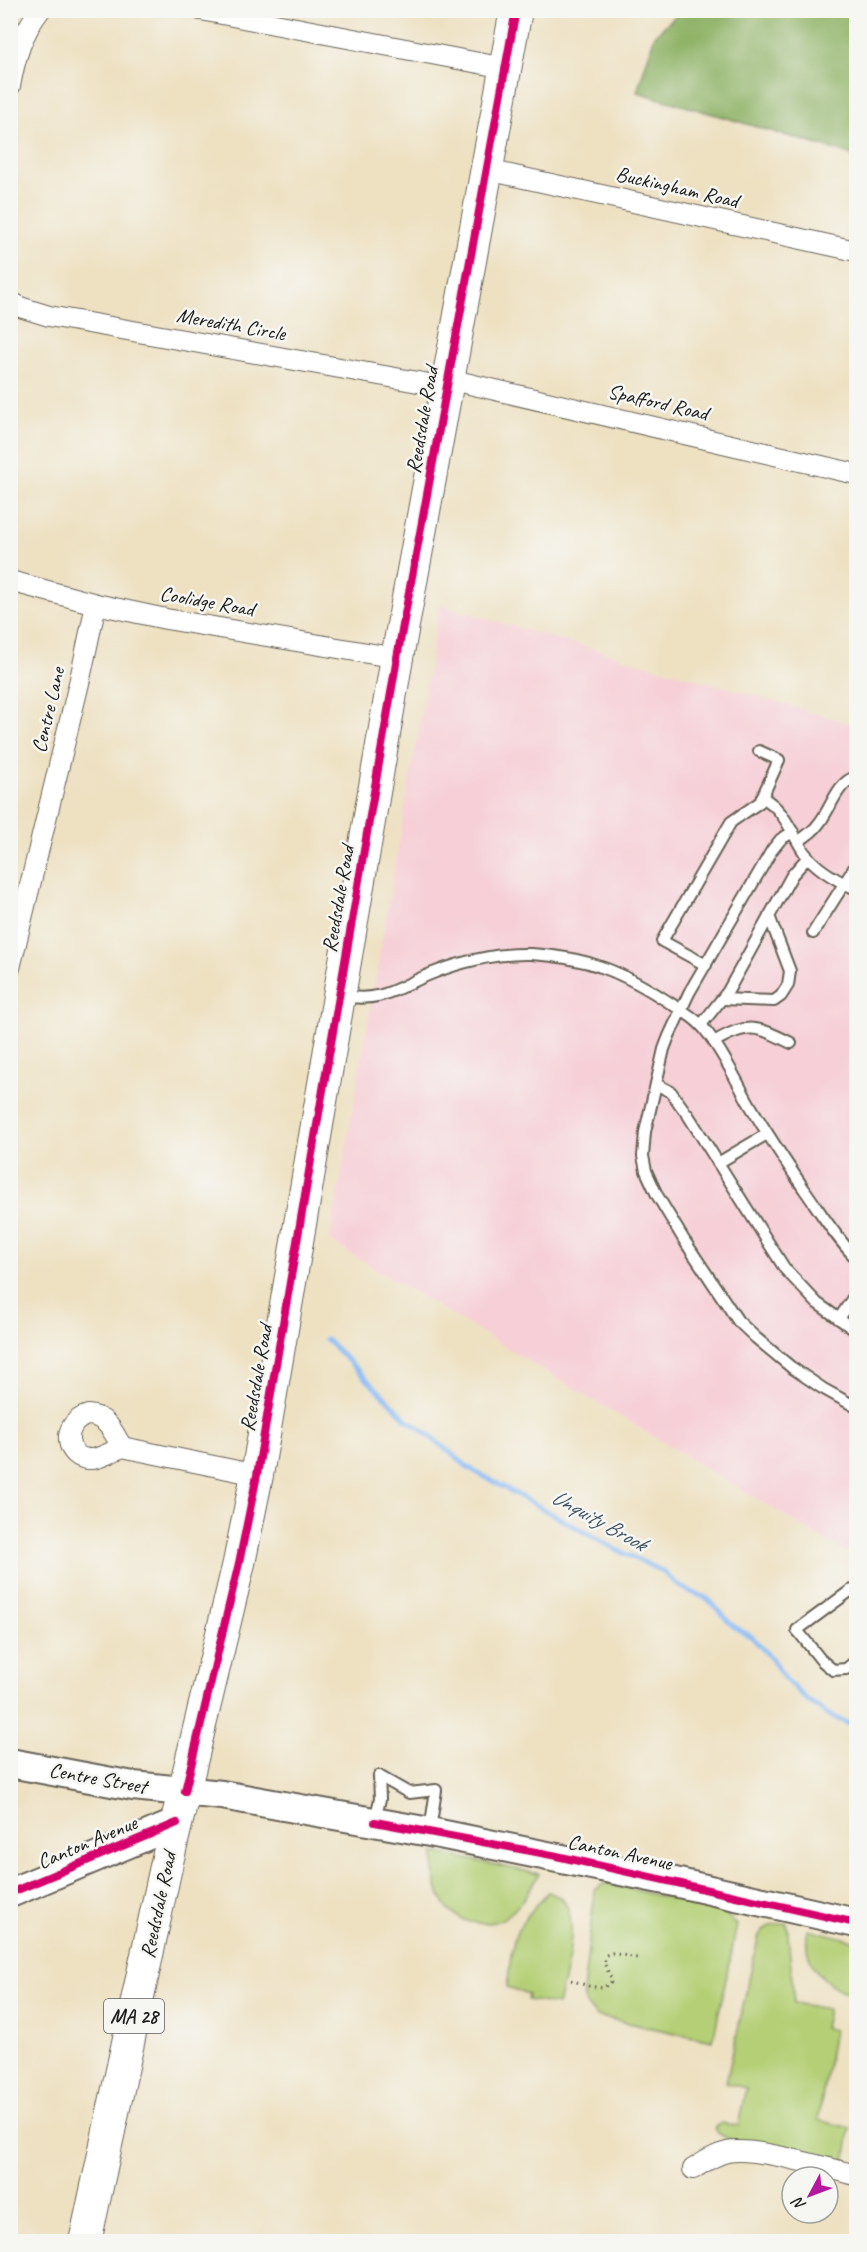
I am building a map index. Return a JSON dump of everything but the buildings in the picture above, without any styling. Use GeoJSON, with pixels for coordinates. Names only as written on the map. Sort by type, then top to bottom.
{"type":"FeatureCollection","features":[{"type":"Feature","properties":{"kind":"main road","name":"Reedsdale Road"},"geometry":{"type":"LineString","coordinates":[[85,2241],[177,1823],[239,1563],[257,1475],[397,658],[516,10]]}},
{"type":"Feature","properties":{"kind":"main road","name":"Centre Street"},"geometry":{"type":"LineString","coordinates":[[10,1763],[134,1786],[185,1791]]}},
{"type":"Feature","properties":{"kind":"main road","name":"Canton Avenue"},"geometry":{"type":"LineString","coordinates":[[185,1791],[222,1795],[430,1832],[670,1881],[856,1923]]}},
{"type":"Feature","properties":{"kind":"main road","name":"Canton Avenue"},"geometry":{"type":"LineString","coordinates":[[10,1893],[177,1823]]}},
{"type":"Feature","properties":{"kind":"street"},"geometry":{"type":"LineString","coordinates":[[10,86],[19,48],[40,10]]}},
{"type":"Feature","properties":{"kind":"street"},"geometry":{"type":"LineString","coordinates":[[201,10],[505,68]]}},
{"type":"Feature","properties":{"kind":"street","name":"Buckingham Road"},"geometry":{"type":"LineString","coordinates":[[487,170],[856,251]]}},
{"type":"Feature","properties":{"kind":"street","name":"Meredith Circle"},"geometry":{"type":"LineString","coordinates":[[10,301],[20,307],[50,316],[447,383]]}},
{"type":"Feature","properties":{"kind":"street","name":"Spafford Road"},"geometry":{"type":"LineString","coordinates":[[447,383],[856,474]]}},
{"type":"Feature","properties":{"kind":"street","name":"Coolidge Road"},"geometry":{"type":"LineString","coordinates":[[10,581],[96,604],[166,619],[397,658]]}},
{"type":"Feature","properties":{"kind":"street","name":"Centre Lane"},"geometry":{"type":"LineString","coordinates":[[10,968],[96,604]]}},
{"type":"Feature","properties":{"kind":"street"},"geometry":{"type":"LineString","coordinates":[[122,1446],[257,1475]]}},
{"type":"Feature","properties":{"kind":"street"},"geometry":{"type":"LineString","coordinates":[[693,2169],[718,2154],[740,2151],[766,2154],[856,2175]]}},
{"type":"Feature","properties":{"kind":"lane"},"geometry":{"type":"LineString","coordinates":[[706,965],[663,940],[731,822],[757,805],[762,797],[779,760],[759,751]]}},
{"type":"Feature","properties":{"kind":"lane"},"geometry":{"type":"LineString","coordinates":[[856,777],[843,785],[816,827],[795,837],[782,839],[772,850],[681,1010],[664,1049],[644,1140],[644,1164],[657,1195],[725,1302],[747,1330],[801,1374],[856,1407]]}},
{"type":"Feature","properties":{"kind":"lane"},"geometry":{"type":"LineString","coordinates":[[762,797],[783,815],[808,857],[817,866],[856,889]]}},
{"type":"Feature","properties":{"kind":"lane"},"geometry":{"type":"LineString","coordinates":[[701,1025],[723,999],[792,874],[808,857]]}},
{"type":"Feature","properties":{"kind":"lane"},"geometry":{"type":"LineString","coordinates":[[813,933],[856,865]]}},
{"type":"Feature","properties":{"kind":"lane"},"geometry":{"type":"LineString","coordinates":[[723,999],[769,1002],[778,999],[784,990],[790,971],[769,916]]}},
{"type":"Feature","properties":{"kind":"lane"},"geometry":{"type":"LineString","coordinates":[[339,996],[361,999],[376,998],[462,963],[495,956],[530,954],[578,960],[608,968],[638,982],[701,1025],[714,1042],[767,1134],[832,1229],[856,1258]]}},
{"type":"Feature","properties":{"kind":"lane"},"geometry":{"type":"LineString","coordinates":[[714,1042],[737,1030],[749,1028],[770,1032],[791,1043]]}},
{"type":"Feature","properties":{"kind":"lane"},"geometry":{"type":"LineString","coordinates":[[656,1084],[671,1092],[686,1112],[785,1269],[809,1297],[856,1331]]}},
{"type":"Feature","properties":{"kind":"lane"},"geometry":{"type":"LineString","coordinates":[[718,1163],[767,1134]]}},
{"type":"Feature","properties":{"kind":"lane"},"geometry":{"type":"LineString","coordinates":[[839,1319],[856,1293]]}},
{"type":"Feature","properties":{"kind":"lane"},"geometry":{"type":"LineString","coordinates":[[856,1589],[797,1630],[820,1660],[833,1670],[846,1669],[856,1661]]}},
{"type":"Feature","properties":{"kind":"lane"},"geometry":{"type":"LineString","coordinates":[[375,1822],[380,1799],[380,1776],[409,1793],[436,1790],[430,1832]]}},
{"type":"Feature","properties":{"kind":"path"},"geometry":{"type":"LineString","coordinates":[[571,1980],[603,1988],[611,1982],[604,1963],[606,1955],[612,1953],[637,1958]]}},
{"type":"Feature","properties":{"kind":"shaded area"},"geometry":{"type":"Polygon","coordinates":[[[440,605],[856,725],[856,1553],[842,1550],[330,1241],[440,605]]]}},
{"type":"Feature","properties":{"kind":"green space"},"geometry":{"type":"Polygon","coordinates":[[[681,11],[856,11],[856,156],[637,92],[655,35],[681,11]]]}},
{"type":"Feature","properties":{"kind":"green space"},"geometry":{"type":"Polygon","coordinates":[[[434,1852],[539,1874],[522,1901],[508,1915],[494,1922],[477,1923],[455,1915],[441,1898],[435,1876],[434,1852]]]}},
{"type":"Feature","properties":{"kind":"green space"},"geometry":{"type":"Polygon","coordinates":[[[605,1883],[722,1911],[737,1925],[713,2041],[596,2016],[585,2003],[583,1992],[595,1890],[605,1883]]]}},
{"type":"Feature","properties":{"kind":"green space"},"geometry":{"type":"Polygon","coordinates":[[[548,1892],[563,1901],[570,1917],[571,1942],[558,2005],[527,2000],[528,1994],[507,1987],[512,1951],[518,1930],[548,1892]]]}},
{"type":"Feature","properties":{"kind":"green space"},"geometry":{"type":"Polygon","coordinates":[[[787,1923],[794,2003],[828,2009],[824,2028],[834,2030],[818,2120],[850,2128],[845,2163],[728,2139],[718,2133],[715,2128],[722,2123],[738,2126],[746,2088],[726,2083],[759,1935],[770,1925],[787,1923]]]}},
{"type":"Feature","properties":{"kind":"green space"},"geometry":{"type":"Polygon","coordinates":[[[808,1929],[856,1941],[856,1997],[834,1987],[812,1964],[808,1954],[808,1929]]]}},
{"type":"Feature","properties":{"kind":"waterway","name":"Unquity Brook"},"geometry":{"type":"LineString","coordinates":[[326,1339],[407,1420],[469,1468],[617,1550],[662,1571],[679,1586],[707,1598],[734,1627],[752,1637],[771,1658],[786,1680],[806,1699],[827,1714],[856,1727]]}},
{"type":"Feature","properties":{"kind":"cycle path"},"geometry":{"type":"LineString","coordinates":[[185,1791],[239,1563],[257,1475],[397,658],[516,10]]}},
{"type":"Feature","properties":{"kind":"cycle path"},"geometry":{"type":"LineString","coordinates":[[375,1822],[552,1855],[856,1923]]}},
{"type":"Feature","properties":{"kind":"cycle path"},"geometry":{"type":"LineString","coordinates":[[10,1893],[177,1823]]}}]}
